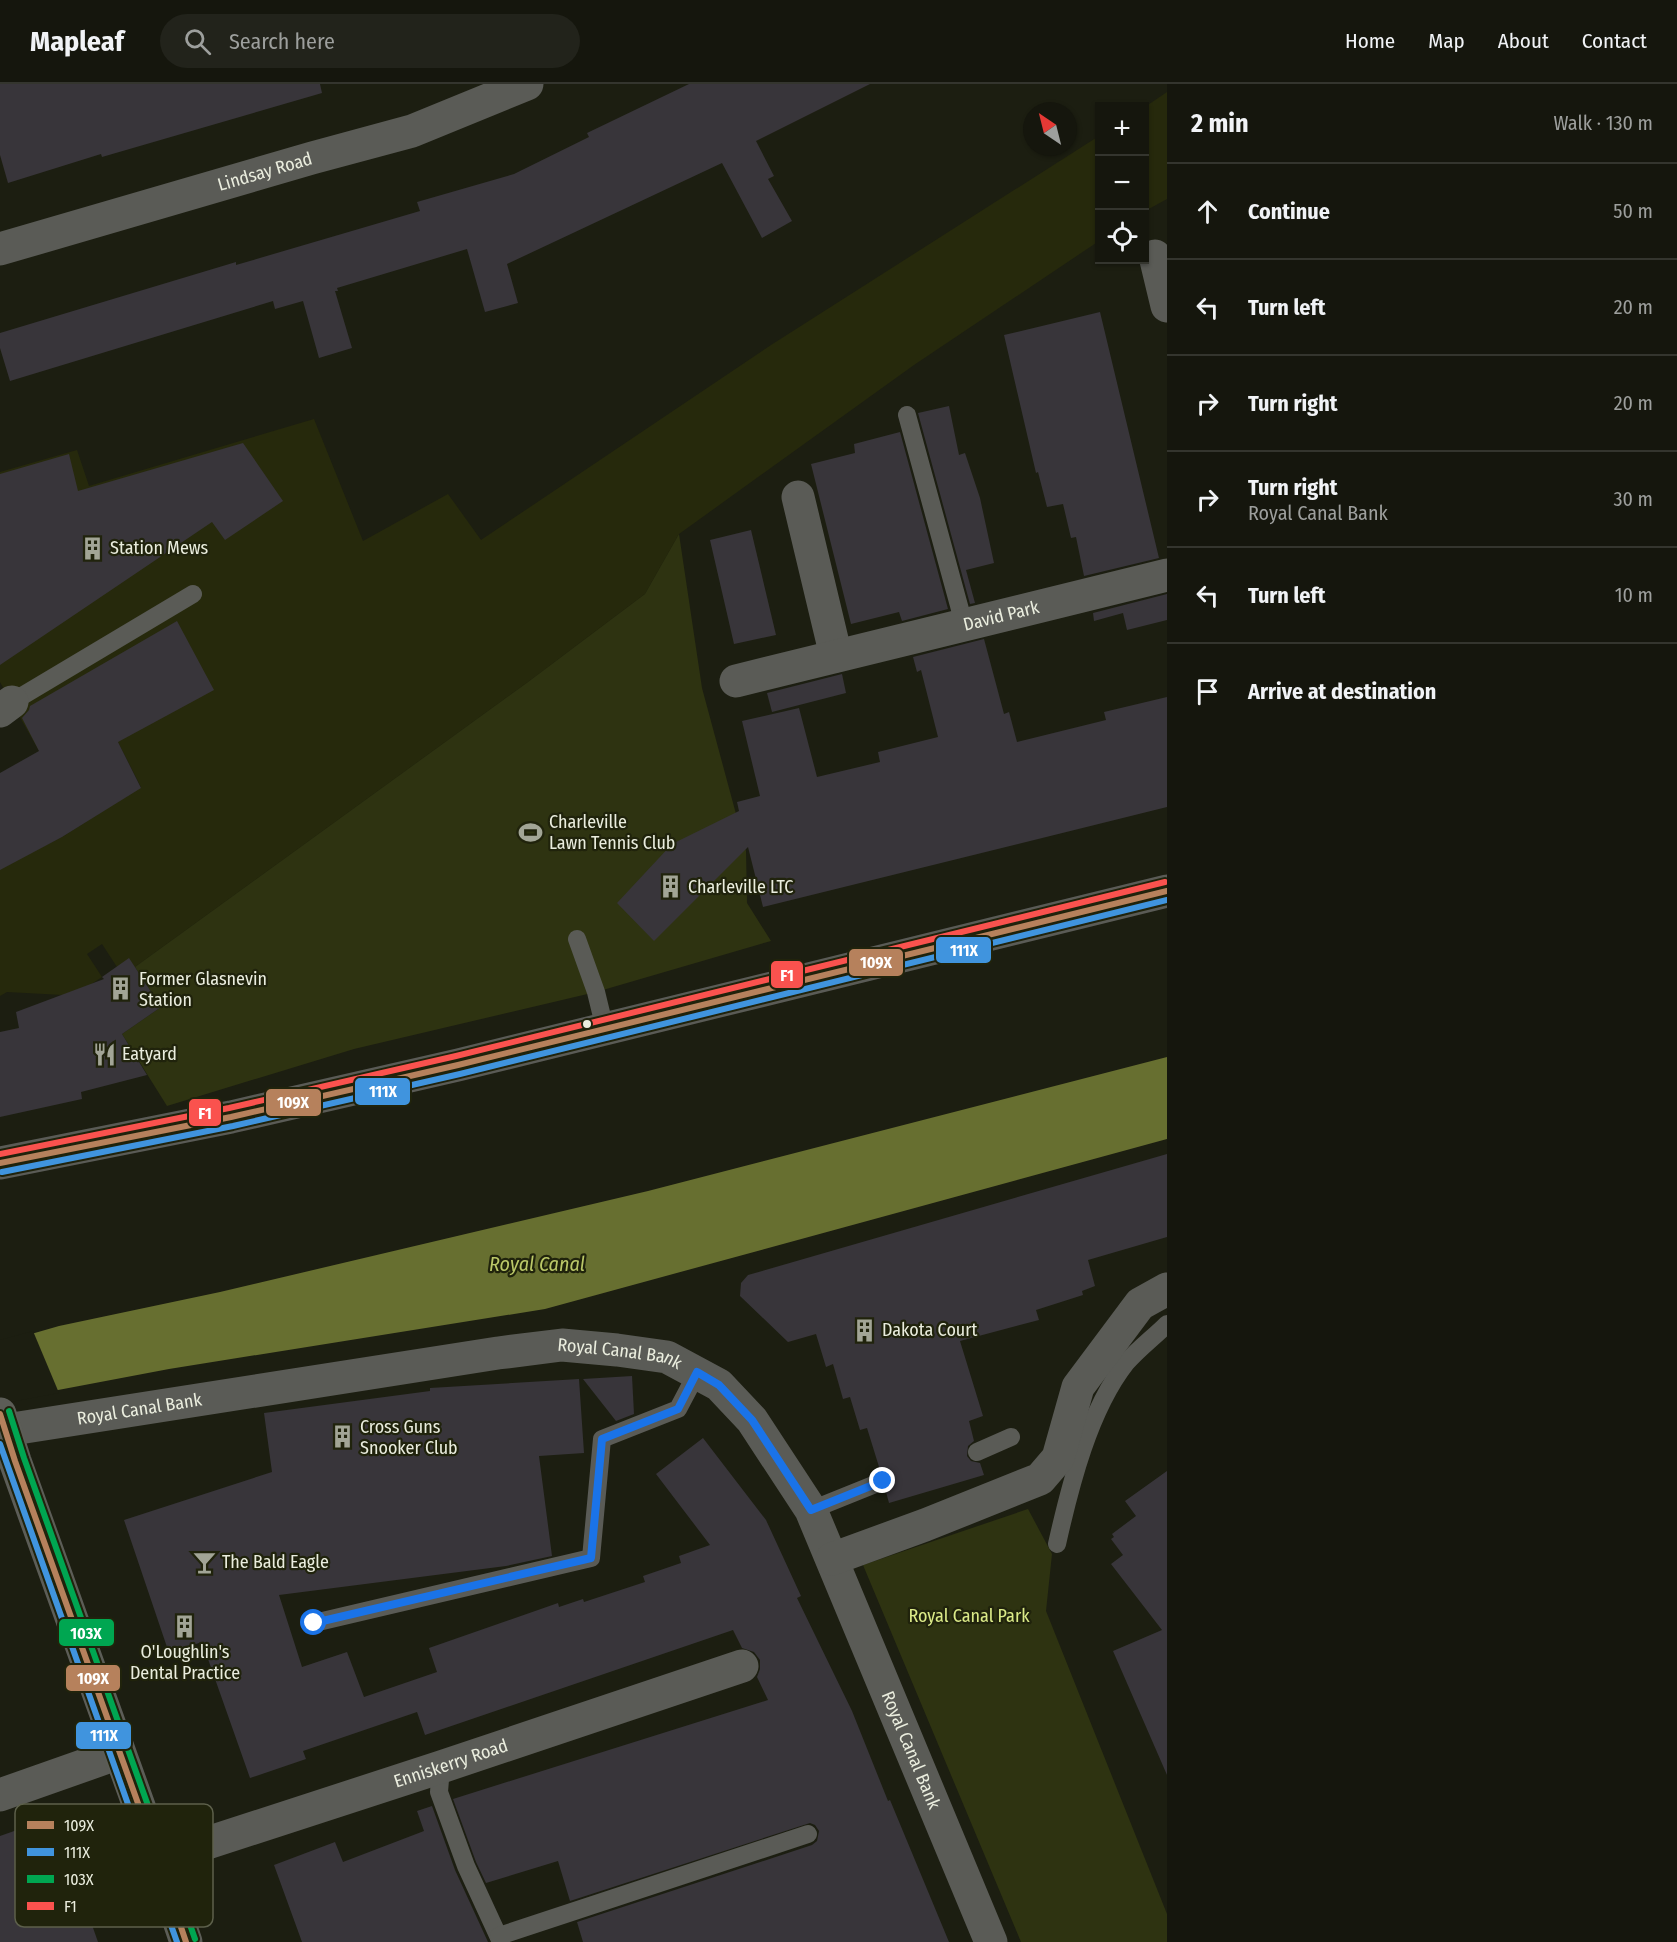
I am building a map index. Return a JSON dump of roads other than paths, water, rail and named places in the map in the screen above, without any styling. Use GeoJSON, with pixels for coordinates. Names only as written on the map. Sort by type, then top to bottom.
{"type":"FeatureCollection","features":[{"type":"Feature","properties":{"kind":"main road"},"geometry":{"type":"LineString","coordinates":[[5,1442],[138,1804]]}},
{"type":"Feature","properties":{"kind":"main road"},"geometry":{"type":"LineString","coordinates":[[181,1927],[186,1942]]}},
{"type":"Feature","properties":{"kind":"street","name":"Lindsay Road"},"geometry":{"type":"LineString","coordinates":[[0,249],[412,131],[527,84]]}},
{"type":"Feature","properties":{"kind":"street"},"geometry":{"type":"LineString","coordinates":[[1155,256],[1167,306]]}},
{"type":"Feature","properties":{"kind":"street"},"geometry":{"type":"LineString","coordinates":[[798,497],[836,656]]}},
{"type":"Feature","properties":{"kind":"street","name":"David Park"},"geometry":{"type":"LineString","coordinates":[[736,681],[1167,575]]}},
{"type":"Feature","properties":{"kind":"street"},"geometry":{"type":"LineString","coordinates":[[0,1163],[231,1117],[458,1065],[1167,891]]}},
{"type":"Feature","properties":{"kind":"street"},"geometry":{"type":"LineString","coordinates":[[832,1559],[1040,1479],[1058,1458],[1078,1387],[1140,1304],[1167,1289]]}},
{"type":"Feature","properties":{"kind":"street","name":"Royal Canal Bank"},"geometry":{"type":"LineString","coordinates":[[5,1442],[498,1353],[562,1345],[668,1357],[719,1385],[752,1420],[811,1510],[991,1942]]}},
{"type":"Feature","properties":{"kind":"street","name":"Enniskerry Road"},"geometry":{"type":"LineString","coordinates":[[213,1841],[742,1666]]}},
{"type":"Feature","properties":{"kind":"street"},"geometry":{"type":"LineString","coordinates":[[0,1795],[119,1754]]}},
{"type":"Feature","properties":{"kind":"lane"},"geometry":{"type":"LineString","coordinates":[[906,415],[964,624]]}},
{"type":"Feature","properties":{"kind":"lane"},"geometry":{"type":"LineString","coordinates":[[6,706],[193,594]]}},
{"type":"Feature","properties":{"kind":"lane"},"geometry":{"type":"LineString","coordinates":[[577,939],[596,992],[605,1029]]}},
{"type":"Feature","properties":{"kind":"lane"},"geometry":{"type":"LineString","coordinates":[[1057,1544],[1084,1444],[1104,1396],[1127,1362],[1167,1324]]}},
{"type":"Feature","properties":{"kind":"lane"},"geometry":{"type":"LineString","coordinates":[[314,1623],[591,1558],[602,1439],[678,1409],[697,1372]]}},
{"type":"Feature","properties":{"kind":"lane"},"geometry":{"type":"LineString","coordinates":[[977,1452],[1011,1437]]}},
{"type":"Feature","properties":{"kind":"lane"},"geometry":{"type":"LineString","coordinates":[[811,1510],[883,1481]]}},
{"type":"Feature","properties":{"kind":"lane"},"geometry":{"type":"LineString","coordinates":[[441,1767],[439,1792],[466,1866],[500,1939],[808,1834]]}},
{"type":"Feature","properties":{"kind":"water","name":"Royal Canal"},"geometry":{"type":"Polygon","coordinates":[[[1167,1057],[1167,1139],[545,1309],[169,1369],[0,1401],[0,1343],[59,1326],[220,1292],[648,1191],[1167,1057]]]}},
{"type":"Feature","properties":{"kind":"place","name":"Station Mews"},"geometry":{"type":"Point","coordinates":[92,548]}},
{"type":"Feature","properties":{"kind":"place","name":"Charleville Lawn Tennis Club"},"geometry":{"type":"Point","coordinates":[531,832]}},
{"type":"Feature","properties":{"kind":"place","name":"Charleville LTC"},"geometry":{"type":"Point","coordinates":[670,887]}},
{"type":"Feature","properties":{"kind":"place","name":"Former Glasnevin Station"},"geometry":{"type":"Point","coordinates":[121,989]}},
{"type":"Feature","properties":{"kind":"place","name":"Eatyard"},"geometry":{"type":"Point","coordinates":[104,1054]}},
{"type":"Feature","properties":{"kind":"place","name":"Dakota Court"},"geometry":{"type":"Point","coordinates":[864,1330]}},
{"type":"Feature","properties":{"kind":"place","name":"Cross Guns Snooker Club"},"geometry":{"type":"Point","coordinates":[342,1437]}},
{"type":"Feature","properties":{"kind":"place","name":"The Bald Eagle"},"geometry":{"type":"Point","coordinates":[204,1562]}},
{"type":"Feature","properties":{"kind":"place","name":"O'Loughlin's Dental Practice"},"geometry":{"type":"Point","coordinates":[185,1626]}},
{"type":"Feature","properties":{"kind":"park label","name":"Royal Canal Park"},"geometry":{"type":"Point","coordinates":[969,1616]}}]}
